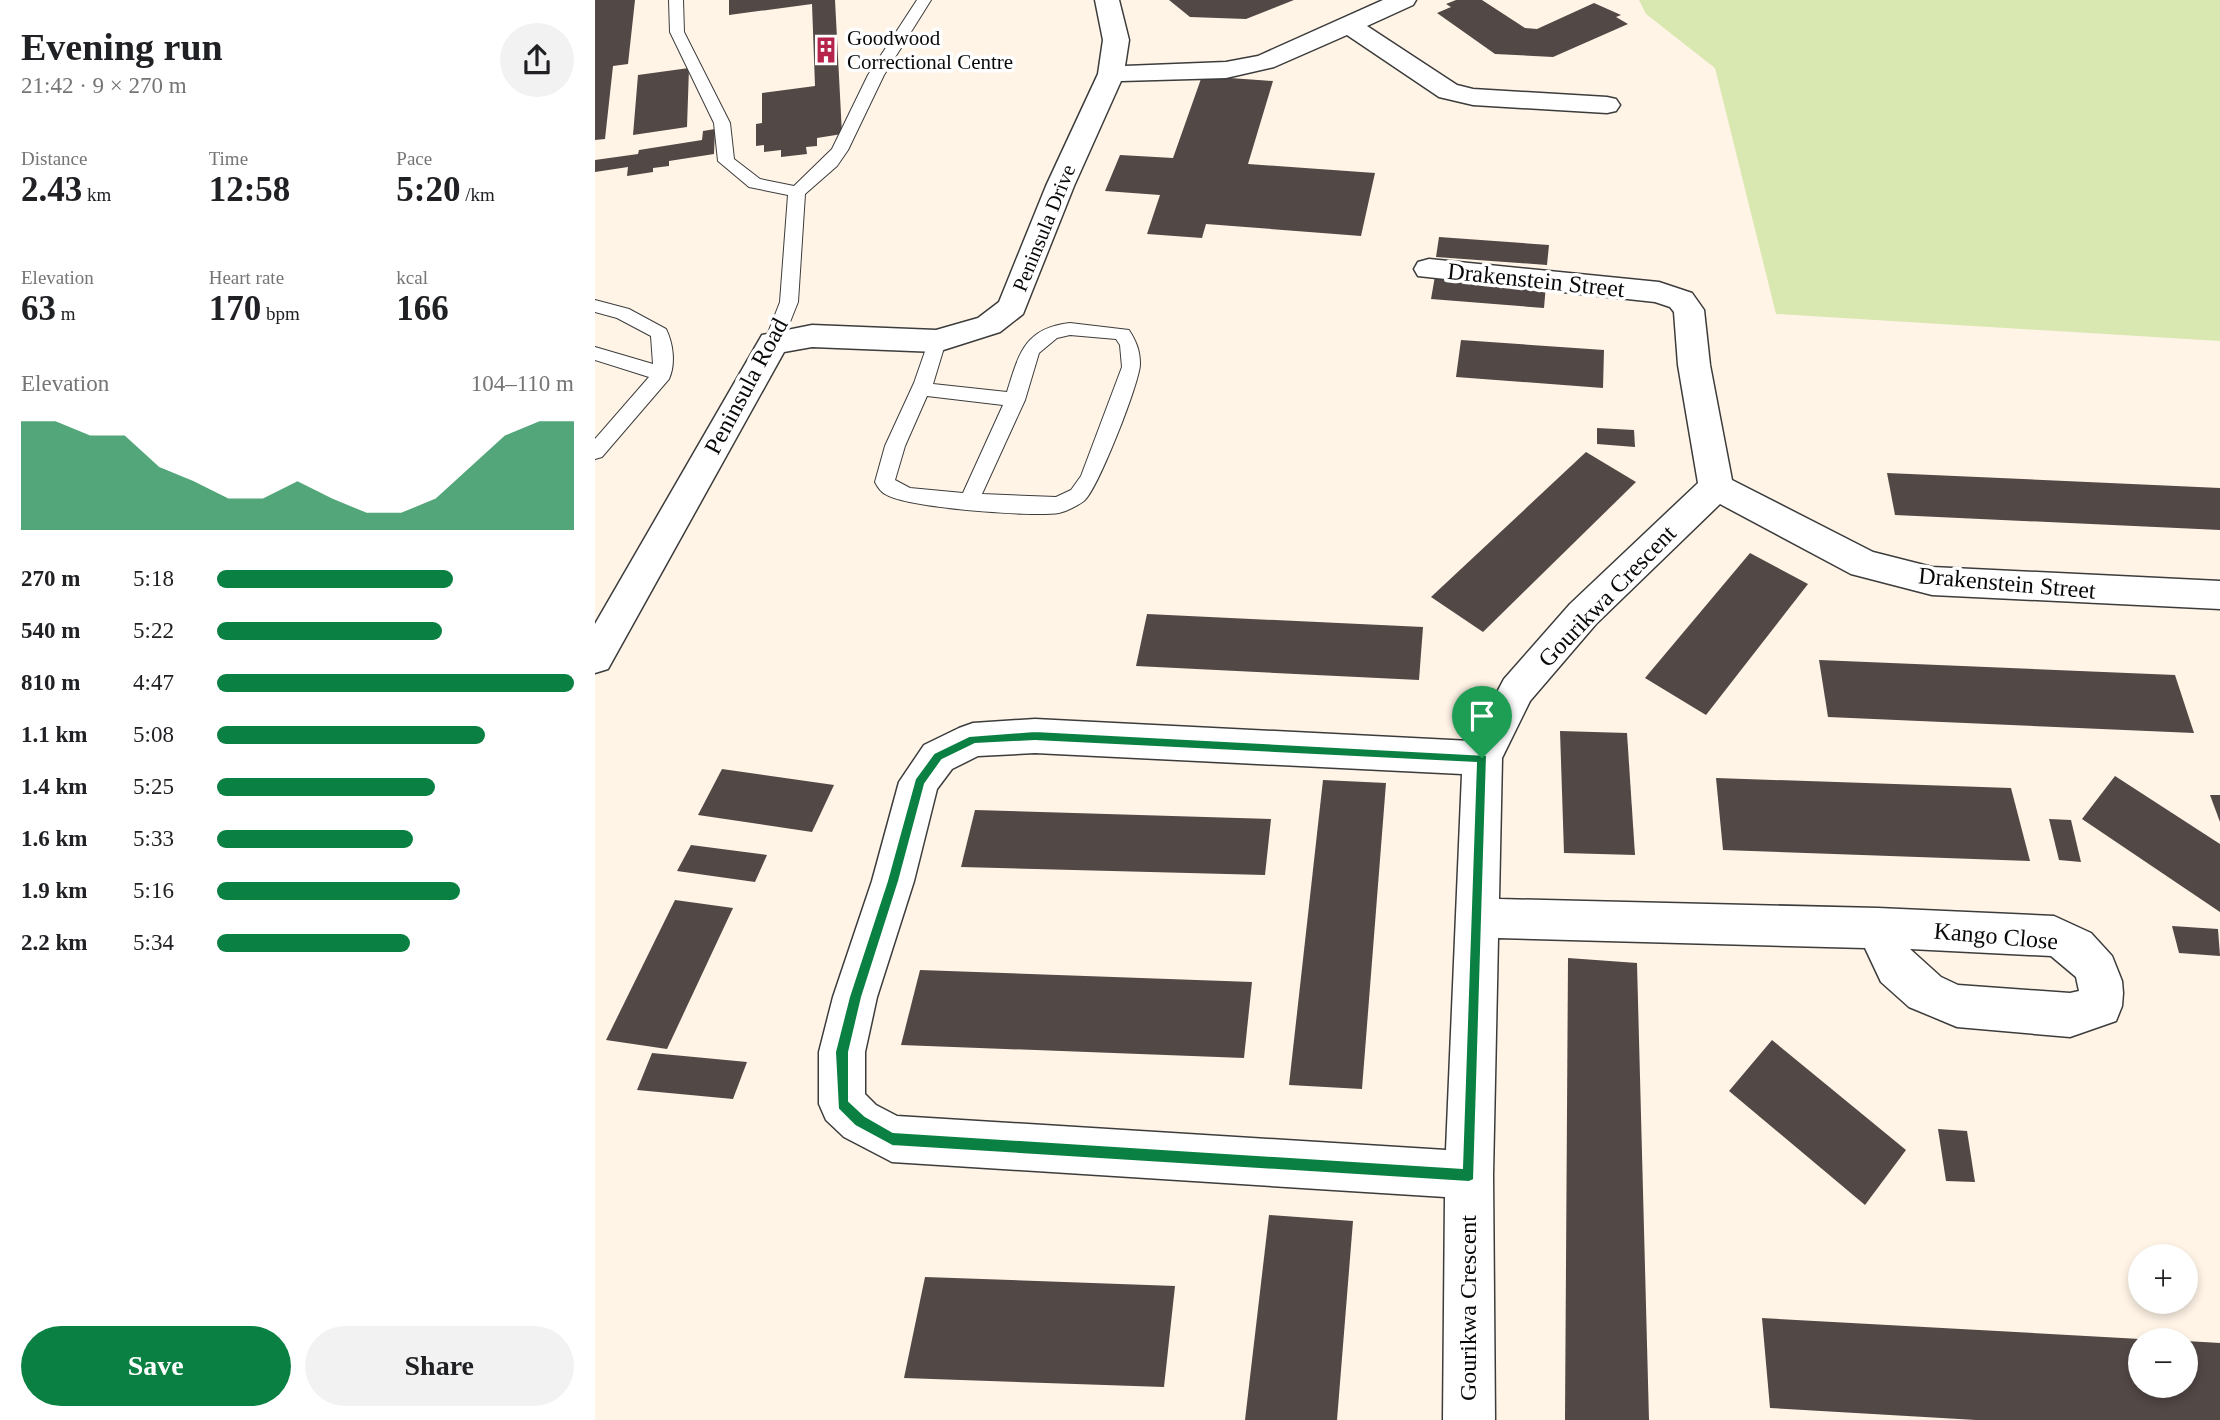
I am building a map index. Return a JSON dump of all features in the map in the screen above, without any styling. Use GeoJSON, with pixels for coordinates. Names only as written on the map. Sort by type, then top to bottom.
{"type":"FeatureCollection","features":[{"type":"Feature","properties":{"kind":"street","name":"Peninsula Drive"},"geometry":{"type":"LineString","coordinates":[[773,343],[813,336],[937,341],[989,325],[1012,307],[1060,186],[1111,74],[1116,40],[1107,0]]}},
{"type":"Feature","properties":{"kind":"street"},"geometry":{"type":"LineString","coordinates":[[1111,74],[1226,70],[1265,62],[1404,0]]}},
{"type":"Feature","properties":{"kind":"street"},"geometry":{"type":"LineString","coordinates":[[1348,25],[1399,56],[1448,91],[1473,97],[1607,105]]}},
{"type":"Feature","properties":{"kind":"street","name":"Drakenstein Street"},"geometry":{"type":"LineString","coordinates":[[1429,269],[1659,292],[1681,300],[1689,310],[1694,365],[1716,487],[1864,564],[1932,581],[2220,595]]}},
{"type":"Feature","properties":{"kind":"street","name":"Peninsula Road"},"geometry":{"type":"LineString","coordinates":[[595,658],[773,343]]}},
{"type":"Feature","properties":{"kind":"street","name":"Gourikwa Crescent"},"geometry":{"type":"LineString","coordinates":[[1469,1420],[1469,1175],[1482,758],[1517,690],[1583,614],[1716,487]]}},
{"type":"Feature","properties":{"kind":"street"},"geometry":{"type":"LineString","coordinates":[[1469,1175],[892,1139],[860,1121],[842,1104],[842,1052],[855,997],[893,881],[919,782],[938,757],[973,740],[1035,736],[1482,758]]}},
{"type":"Feature","properties":{"kind":"street"},"geometry":{"type":"LineString","coordinates":[[1477,918],[1878,928]]}},
{"type":"Feature","properties":{"kind":"lane"},"geometry":{"type":"LineString","coordinates":[[676,0],[677,32],[722,123],[726,161],[755,183],[797,192],[831,162],[840,150],[876,75],[924,0]]}},
{"type":"Feature","properties":{"kind":"lane","name":"Peninsula Road"},"geometry":{"type":"LineString","coordinates":[[773,343],[789,302],[797,192]]}},
{"type":"Feature","properties":{"kind":"lane"},"geometry":{"type":"LineString","coordinates":[[595,306],[623,313],[659,333],[663,350],[662,374],[597,448]]}},
{"type":"Feature","properties":{"kind":"lane"},"geometry":{"type":"LineString","coordinates":[[937,341],[921,389],[899,433],[887,465],[885,482],[892,489],[908,495],[1015,505],[1059,505],[1078,495],[1090,478],[1131,367],[1129,345],[1122,334],[1088,329],[1065,330],[1044,336],[1031,351],[1015,400],[969,500]]}},
{"type":"Feature","properties":{"kind":"lane"},"geometry":{"type":"LineString","coordinates":[[595,353],[662,374]]}},
{"type":"Feature","properties":{"kind":"lane"},"geometry":{"type":"LineString","coordinates":[[921,389],[1015,400]]}},
{"type":"Feature","properties":{"kind":"green space"},"geometry":{"type":"Polygon","coordinates":[[[1639,0],[2220,0],[2220,341],[1776,314],[1715,68],[1646,14],[1639,0]]]}},
{"type":"Feature","properties":{"kind":"building"},"geometry":{"type":"Polygon","coordinates":[[[595,0],[635,0],[628,64],[613,66],[605,139],[595,140],[595,0]]]}},
{"type":"Feature","properties":{"kind":"building","name":"Goodwood Correctional Centre"},"geometry":{"type":"Polygon","coordinates":[[[729,0],[835,0],[842,134],[817,138],[817,146],[806,147],[807,154],[781,157],[781,150],[764,152],[764,145],[756,146],[756,124],[762,123],[762,93],[815,86],[812,4],[729,15],[729,0]]]}},
{"type":"Feature","properties":{"kind":"building"},"geometry":{"type":"Polygon","coordinates":[[[1169,0],[1294,0],[1246,19],[1190,17],[1169,0]]]}},
{"type":"Feature","properties":{"kind":"building"},"geometry":{"type":"Polygon","coordinates":[[[1456,0],[1482,0],[1525,28],[1537,29],[1594,3],[1621,15],[1616,17],[1628,24],[1553,57],[1495,54],[1437,13],[1451,7],[1446,4],[1456,0]]]}},
{"type":"Feature","properties":{"kind":"building"},"geometry":{"type":"Polygon","coordinates":[[[689,68],[687,127],[633,135],[638,75],[689,68]]]}},
{"type":"Feature","properties":{"kind":"building"},"geometry":{"type":"Polygon","coordinates":[[[1202,76],[1273,81],[1248,164],[1375,173],[1361,236],[1206,224],[1202,238],[1147,234],[1160,195],[1105,191],[1120,155],[1173,158],[1202,76]]]}},
{"type":"Feature","properties":{"kind":"building"},"geometry":{"type":"Polygon","coordinates":[[[715,129],[714,154],[669,161],[669,166],[653,168],[653,172],[627,176],[628,167],[595,172],[595,160],[702,140],[703,131],[715,129]]]}},
{"type":"Feature","properties":{"kind":"building"},"geometry":{"type":"Polygon","coordinates":[[[1439,237],[1549,245],[1547,265],[1436,257],[1439,237]]]}},
{"type":"Feature","properties":{"kind":"building"},"geometry":{"type":"Polygon","coordinates":[[[1435,276],[1546,285],[1544,308],[1431,299],[1435,276]]]}},
{"type":"Feature","properties":{"kind":"building"},"geometry":{"type":"Polygon","coordinates":[[[1461,340],[1604,350],[1603,388],[1456,377],[1461,340]]]}},
{"type":"Feature","properties":{"kind":"building"},"geometry":{"type":"Polygon","coordinates":[[[1597,428],[1634,430],[1635,447],[1597,444],[1597,428]]]}},
{"type":"Feature","properties":{"kind":"building"},"geometry":{"type":"Polygon","coordinates":[[[1586,452],[1636,482],[1483,632],[1431,597],[1586,452]]]}},
{"type":"Feature","properties":{"kind":"building"},"geometry":{"type":"Polygon","coordinates":[[[1887,473],[2220,488],[2220,530],[1895,515],[1887,473]]]}},
{"type":"Feature","properties":{"kind":"building"},"geometry":{"type":"Polygon","coordinates":[[[1750,553],[1808,584],[1706,715],[1645,678],[1750,553]]]}},
{"type":"Feature","properties":{"kind":"building"},"geometry":{"type":"Polygon","coordinates":[[[1147,614],[1423,627],[1419,680],[1136,666],[1147,614]]]}},
{"type":"Feature","properties":{"kind":"building"},"geometry":{"type":"Polygon","coordinates":[[[1819,660],[2175,675],[2194,733],[1828,717],[1819,660]]]}},
{"type":"Feature","properties":{"kind":"building"},"geometry":{"type":"Polygon","coordinates":[[[1560,731],[1627,733],[1635,855],[1564,853],[1560,731]]]}},
{"type":"Feature","properties":{"kind":"building"},"geometry":{"type":"Polygon","coordinates":[[[722,769],[834,785],[812,832],[698,815],[722,769]]]}},
{"type":"Feature","properties":{"kind":"building"},"geometry":{"type":"Polygon","coordinates":[[[2115,776],[2220,844],[2220,912],[2082,819],[2115,776]]]}},
{"type":"Feature","properties":{"kind":"building"},"geometry":{"type":"Polygon","coordinates":[[[1716,778],[2011,788],[2030,861],[1723,850],[1716,778]]]}},
{"type":"Feature","properties":{"kind":"building"},"geometry":{"type":"Polygon","coordinates":[[[1323,780],[1386,783],[1362,1089],[1289,1085],[1323,780]]]}},
{"type":"Feature","properties":{"kind":"building"},"geometry":{"type":"Polygon","coordinates":[[[2210,795],[2220,795],[2220,822],[2210,795]]]}},
{"type":"Feature","properties":{"kind":"building"},"geometry":{"type":"Polygon","coordinates":[[[975,810],[1271,819],[1265,875],[961,867],[975,810]]]}},
{"type":"Feature","properties":{"kind":"building"},"geometry":{"type":"Polygon","coordinates":[[[2049,819],[2071,820],[2081,862],[2059,860],[2049,819]]]}},
{"type":"Feature","properties":{"kind":"building"},"geometry":{"type":"Polygon","coordinates":[[[691,845],[767,855],[755,882],[677,871],[691,845]]]}},
{"type":"Feature","properties":{"kind":"building"},"geometry":{"type":"Polygon","coordinates":[[[675,900],[733,908],[667,1049],[606,1040],[675,900]]]}},
{"type":"Feature","properties":{"kind":"building"},"geometry":{"type":"Polygon","coordinates":[[[2172,926],[2218,929],[2220,956],[2179,953],[2172,926]]]}},
{"type":"Feature","properties":{"kind":"building"},"geometry":{"type":"Polygon","coordinates":[[[1568,958],[1637,963],[1649,1420],[1565,1420],[1568,958]]]}},
{"type":"Feature","properties":{"kind":"building"},"geometry":{"type":"Polygon","coordinates":[[[920,970],[1252,982],[1244,1058],[901,1045],[920,970]]]}},
{"type":"Feature","properties":{"kind":"building"},"geometry":{"type":"Polygon","coordinates":[[[1772,1040],[1906,1150],[1865,1205],[1729,1091],[1772,1040]]]}},
{"type":"Feature","properties":{"kind":"building"},"geometry":{"type":"Polygon","coordinates":[[[652,1053],[747,1062],[733,1099],[637,1090],[652,1053]]]}},
{"type":"Feature","properties":{"kind":"building"},"geometry":{"type":"Polygon","coordinates":[[[1938,1129],[1967,1131],[1975,1182],[1946,1181],[1938,1129]]]}},
{"type":"Feature","properties":{"kind":"building"},"geometry":{"type":"Polygon","coordinates":[[[1269,1215],[1353,1221],[1337,1420],[1245,1420],[1269,1215]]]}},
{"type":"Feature","properties":{"kind":"building"},"geometry":{"type":"Polygon","coordinates":[[[925,1277],[1175,1286],[1164,1387],[904,1378],[925,1277]]]}},
{"type":"Feature","properties":{"kind":"building"},"geometry":{"type":"Polygon","coordinates":[[[1762,1318],[2128,1338],[2128,1398],[2198,1398],[2198,1342],[2220,1343],[2220,1420],[1976,1420],[1770,1408],[1762,1318]]]}},
{"type":"Feature","properties":{"kind":"place","name":"Goodwood Correctional Centre"},"geometry":{"type":"Point","coordinates":[826,50]}},
{"type":"Feature","properties":{"kind":"route"},"geometry":{"type":"LineString","coordinates":[[1035,736],[1482,758],[1469,1175],[892,1139],[860,1121],[842,1104],[842,1052],[855,997],[893,881],[919,782],[938,757],[973,740],[1035,736]]}}]}
